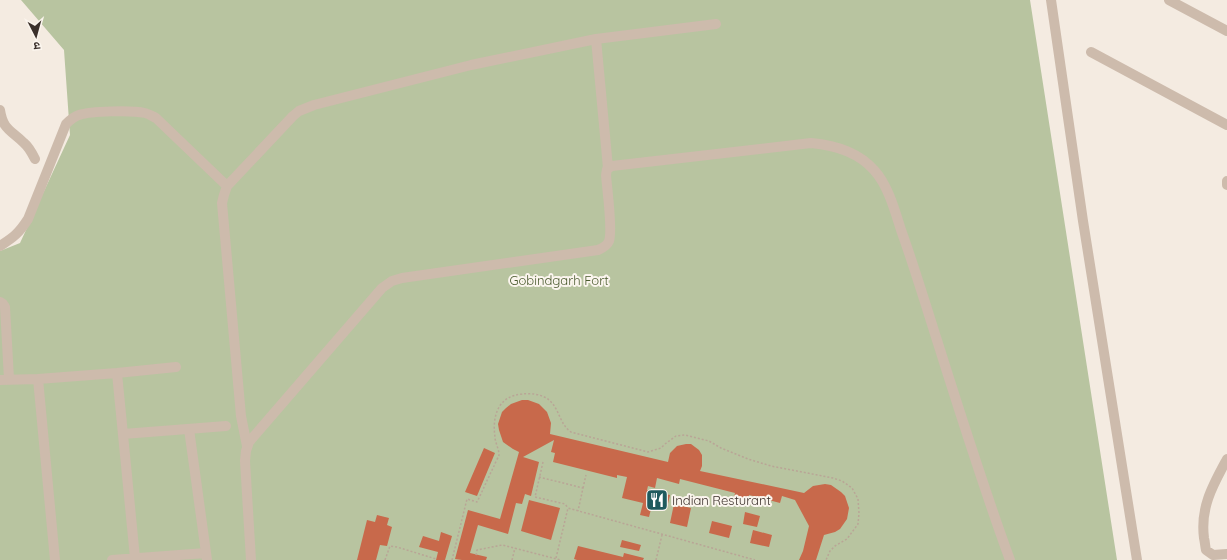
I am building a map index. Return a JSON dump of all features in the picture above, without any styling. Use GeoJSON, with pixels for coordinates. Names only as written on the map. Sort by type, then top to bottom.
{"type":"FeatureCollection","features":[{"type":"Feature","properties":{"kind":"street"},"geometry":{"type":"LineString","coordinates":[[1051,0],[1084,229],[1137,560]]}},
{"type":"Feature","properties":{"kind":"street"},"geometry":{"type":"LineString","coordinates":[[1169,0],[1227,31]]}},
{"type":"Feature","properties":{"kind":"street"},"geometry":{"type":"LineString","coordinates":[[251,560],[245,461],[247,446],[241,416],[222,203],[227,186],[293,116],[305,108],[314,105],[471,65],[596,39],[716,24]]}},
{"type":"Feature","properties":{"kind":"street"},"geometry":{"type":"LineString","coordinates":[[247,446],[372,297],[386,284],[402,278],[598,250],[607,245],[611,235],[606,175],[608,168],[596,39]]}},
{"type":"Feature","properties":{"kind":"street"},"geometry":{"type":"LineString","coordinates":[[1091,52],[1227,125]]}},
{"type":"Feature","properties":{"kind":"street"},"geometry":{"type":"LineString","coordinates":[[0,110],[4,124],[25,143],[35,159]]}},
{"type":"Feature","properties":{"kind":"street"},"geometry":{"type":"LineString","coordinates":[[0,246],[16,236],[28,219],[66,124],[77,115],[86,113],[131,112],[150,115],[156,118],[227,186]]}},
{"type":"Feature","properties":{"kind":"street"},"geometry":{"type":"LineString","coordinates":[[608,168],[622,164],[811,143],[828,145],[842,149],[854,155],[874,170],[892,202],[917,275],[987,497],[1010,560]]}},
{"type":"Feature","properties":{"kind":"street"},"geometry":{"type":"LineString","coordinates":[[0,302],[3,304],[5,310],[4,380],[117,373],[176,367]]}},
{"type":"Feature","properties":{"kind":"street"},"geometry":{"type":"LineString","coordinates":[[117,373],[134,558]]}},
{"type":"Feature","properties":{"kind":"street"},"geometry":{"type":"LineString","coordinates":[[38,378],[55,560]]}},
{"type":"Feature","properties":{"kind":"street"},"geometry":{"type":"LineString","coordinates":[[123,434],[226,426]]}},
{"type":"Feature","properties":{"kind":"street"},"geometry":{"type":"LineString","coordinates":[[112,560],[206,556],[190,429]]}},
{"type":"Feature","properties":{"kind":"street"},"geometry":{"type":"LineString","coordinates":[[1227,459],[1216,480],[1205,507],[1203,521],[1206,550],[1213,556],[1227,554]]}},
{"type":"Feature","properties":{"kind":"path"},"geometry":{"type":"LineString","coordinates":[[452,560],[467,500],[477,502],[499,455],[494,427],[496,411],[501,404],[508,399],[520,394],[535,394],[548,399],[556,408],[567,429],[571,432],[648,452],[661,448],[676,436],[685,434],[709,441],[748,459],[771,466],[842,481],[852,488],[858,499],[858,524],[847,539],[835,546],[830,551],[826,560]]}},
{"type":"Feature","properties":{"kind":"path"},"geometry":{"type":"LineString","coordinates":[[543,462],[535,497],[565,504],[568,508],[578,511],[754,560]]}},
{"type":"Feature","properties":{"kind":"path"},"geometry":{"type":"LineString","coordinates":[[578,511],[586,475]]}},
{"type":"Feature","properties":{"kind":"path"},"geometry":{"type":"LineString","coordinates":[[539,477],[583,488]]}},
{"type":"Feature","properties":{"kind":"path"},"geometry":{"type":"LineString","coordinates":[[556,558],[568,508]]}},
{"type":"Feature","properties":{"kind":"path"},"geometry":{"type":"LineString","coordinates":[[656,560],[662,534]]}},
{"type":"Feature","properties":{"kind":"path"},"geometry":{"type":"LineString","coordinates":[[476,554],[477,550],[502,545],[561,560]]}},
{"type":"Feature","properties":{"kind":"path"},"geometry":{"type":"LineString","coordinates":[[385,560],[390,546],[436,559]]}},
{"type":"Feature","properties":{"kind":"path"},"geometry":{"type":"LineString","coordinates":[[512,560],[515,548]]}},
{"type":"Feature","properties":{"kind":"green space","name":"Gobindgarh Fort"},"geometry":{"type":"Polygon","coordinates":[[[21,0],[1030,0],[1117,560],[0,560],[0,251],[20,243],[70,135],[64,50],[21,0]]]}},
{"type":"Feature","properties":{"kind":"building"},"geometry":{"type":"Polygon","coordinates":[[[522,400],[528,400],[539,404],[547,412],[551,423],[550,434],[668,462],[670,453],[677,446],[691,444],[699,450],[702,455],[702,466],[700,471],[804,493],[813,486],[825,484],[831,485],[845,496],[849,508],[847,519],[840,529],[824,535],[816,560],[799,560],[803,551],[809,526],[795,500],[782,496],[780,503],[749,495],[748,500],[734,497],[735,493],[680,479],[679,484],[657,478],[655,488],[648,486],[647,490],[670,495],[667,508],[652,505],[649,517],[640,515],[643,503],[622,498],[627,477],[617,475],[617,478],[553,462],[555,453],[551,452],[554,440],[523,457],[539,462],[531,496],[525,494],[522,504],[516,503],[508,534],[478,525],[470,553],[487,557],[486,560],[455,559],[468,510],[500,519],[519,452],[503,442],[498,424],[502,412],[506,408],[511,404],[522,400]]]}},
{"type":"Feature","properties":{"kind":"building"},"geometry":{"type":"Polygon","coordinates":[[[484,448],[495,453],[477,496],[465,492],[484,448]]]}},
{"type":"Feature","properties":{"kind":"building"},"geometry":{"type":"Polygon","coordinates":[[[529,500],[560,508],[551,540],[521,531],[529,500]]]}},
{"type":"Feature","properties":{"kind":"building"},"geometry":{"type":"Polygon","coordinates":[[[674,504],[691,508],[687,527],[670,523],[674,504]]]}},
{"type":"Feature","properties":{"kind":"building"},"geometry":{"type":"Polygon","coordinates":[[[745,512],[760,516],[757,527],[743,524],[745,512]]]}},
{"type":"Feature","properties":{"kind":"building"},"geometry":{"type":"Polygon","coordinates":[[[377,515],[389,518],[387,525],[392,527],[387,546],[380,545],[376,560],[357,560],[367,520],[375,522],[377,515]]]}},
{"type":"Feature","properties":{"kind":"building"},"geometry":{"type":"Polygon","coordinates":[[[712,521],[732,526],[729,538],[709,533],[712,521]]]}},
{"type":"Feature","properties":{"kind":"building"},"geometry":{"type":"Polygon","coordinates":[[[753,530],[772,535],[769,547],[750,543],[753,530]]]}},
{"type":"Feature","properties":{"kind":"building"},"geometry":{"type":"Polygon","coordinates":[[[441,532],[452,536],[445,560],[436,560],[438,552],[419,547],[423,536],[439,541],[441,532]]]}},
{"type":"Feature","properties":{"kind":"building"},"geometry":{"type":"Polygon","coordinates":[[[622,540],[641,545],[639,551],[620,547],[622,540]]]}},
{"type":"Feature","properties":{"kind":"building"},"geometry":{"type":"Polygon","coordinates":[[[578,546],[623,557],[624,553],[644,558],[643,560],[577,560],[574,559],[578,546]]]}},
{"type":"Feature","properties":{"kind":"place","name":"Indian Resturant"},"geometry":{"type":"Point","coordinates":[657,500]}}]}
